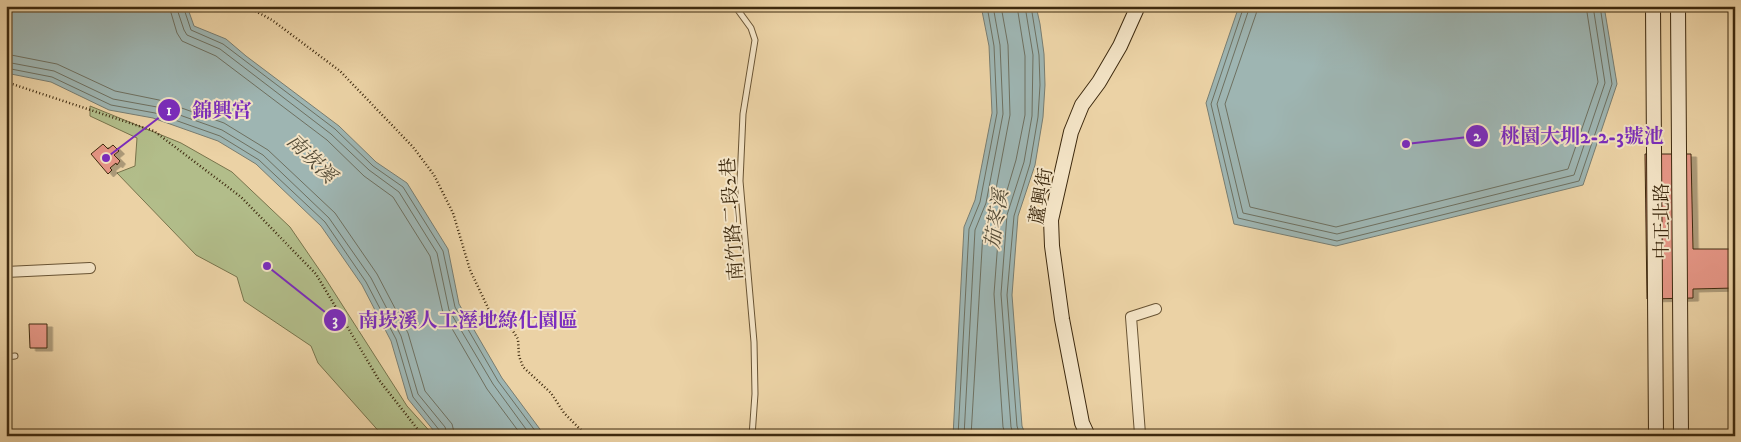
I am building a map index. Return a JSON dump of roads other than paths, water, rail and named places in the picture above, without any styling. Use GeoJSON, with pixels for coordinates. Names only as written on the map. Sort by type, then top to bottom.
{"type":"FeatureCollection","features":[{"type":"Feature","properties":{"kind":"street","name":"蘆興街"},"geometry":{"type":"LineString","coordinates":[[1088,436],[1082,423],[1062,319],[1052,246],[1051,220],[1071,132],[1082,105],[1099,82],[1120,46],[1138,6]]}},
{"type":"Feature","properties":{"kind":"street","name":"中正北路"},"geometry":{"type":"LineString","coordinates":[[1653,6],[1656,436]]}},
{"type":"Feature","properties":{"kind":"street","name":"中正北路"},"geometry":{"type":"LineString","coordinates":[[1678,6],[1681,436]]}},
{"type":"Feature","properties":{"kind":"street"},"geometry":{"type":"LineString","coordinates":[[6,272],[90,268]]}},
{"type":"Feature","properties":{"kind":"street"},"geometry":{"type":"LineString","coordinates":[[1137,436],[1140,434],[1131,317],[1156,309]]}},
{"type":"Feature","properties":{"kind":"lane","name":"南竹路二段2巷"},"geometry":{"type":"LineString","coordinates":[[735,6],[751,28],[754,40],[743,114],[740,181],[754,342],[755,394],[752,436]]}},
{"type":"Feature","properties":{"kind":"lane"},"geometry":{"type":"LineString","coordinates":[[6,357],[15,356]]}},
{"type":"Feature","properties":{"kind":"water","name":"南崁溪"},"geometry":{"type":"Polygon","coordinates":[[[6,6],[186,6],[194,26],[226,39],[339,126],[376,162],[407,183],[448,249],[459,304],[502,378],[545,436],[438,436],[408,399],[391,341],[362,285],[321,226],[256,164],[218,141],[153,118],[109,110],[51,82],[6,73],[6,6]]]}},
{"type":"Feature","properties":{"kind":"water","name":"茄苳溪"},"geometry":{"type":"Polygon","coordinates":[[[981,6],[1036,6],[1044,54],[1043,117],[1035,165],[1018,216],[1012,295],[1022,426],[1026,436],[953,436],[964,227],[975,200],[992,113],[989,46],[981,6]]]}},
{"type":"Feature","properties":{"kind":"water"},"geometry":{"type":"Polygon","coordinates":[[[1239,6],[1604,6],[1617,84],[1583,185],[1336,246],[1234,224],[1206,103],[1239,6]]]}},
{"type":"Feature","properties":{"kind":"place","name":"桃園大圳2-2-3號池"},"geometry":{"type":"Point","coordinates":[1406,144]}},
{"type":"Feature","properties":{"kind":"place","name":"錦興宮"},"geometry":{"type":"Point","coordinates":[106,158]}},
{"type":"Feature","properties":{"kind":"place","name":"南崁溪人工溼地綠化園區"},"geometry":{"type":"Point","coordinates":[267,266]}}]}
